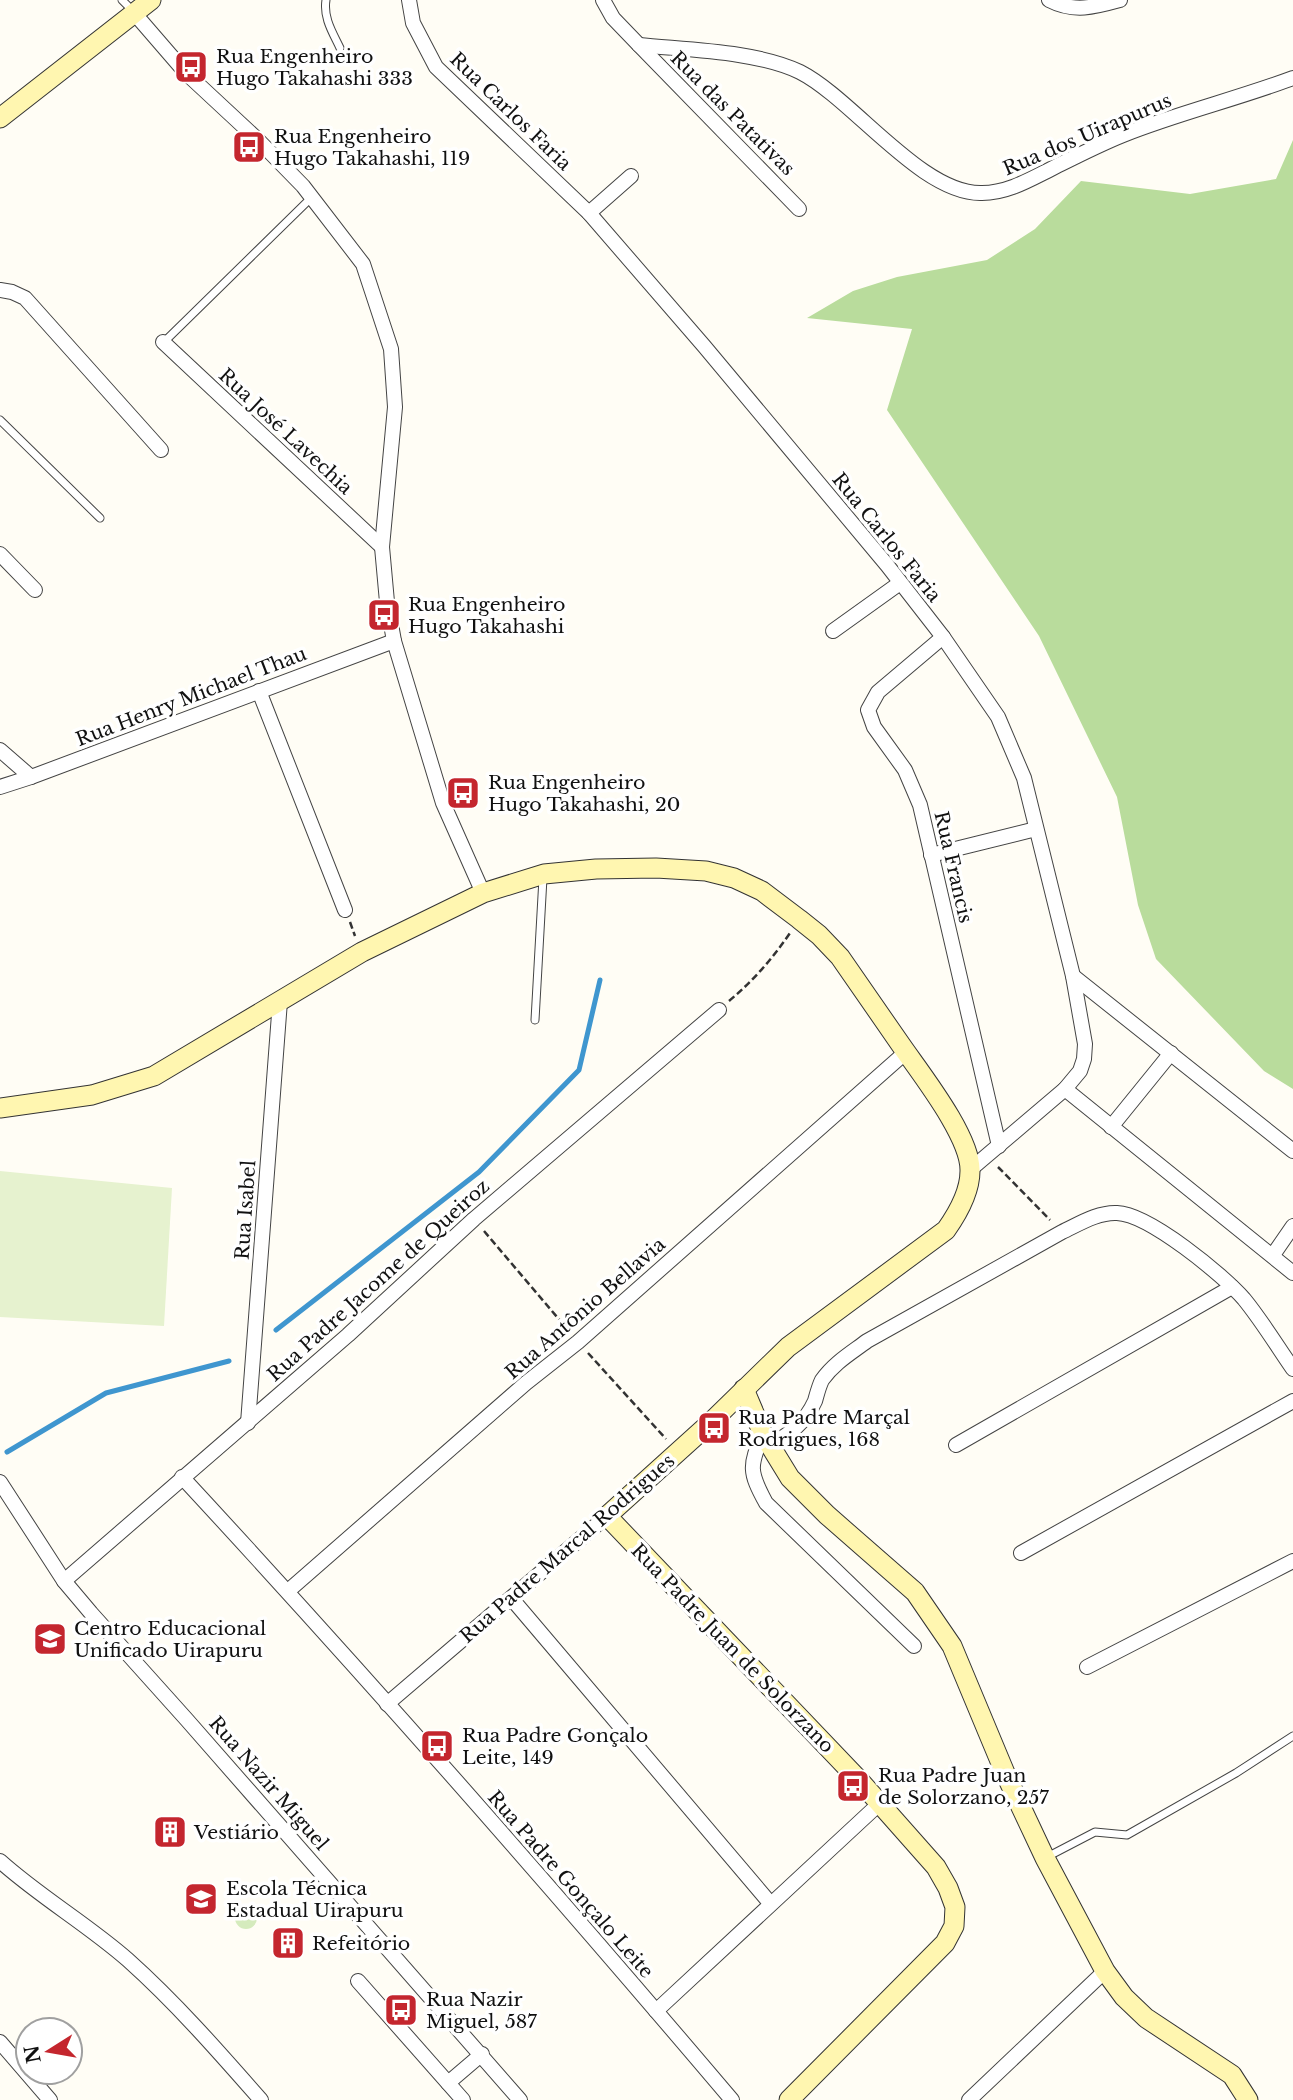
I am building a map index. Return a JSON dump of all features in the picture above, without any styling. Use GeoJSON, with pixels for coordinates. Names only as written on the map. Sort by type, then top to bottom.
{"type":"FeatureCollection","features":[{"type":"Feature","properties":{"kind":"main road"},"geometry":{"type":"LineString","coordinates":[[0,118],[129,7],[152,0]]}},
{"type":"Feature","properties":{"kind":"main road"},"geometry":{"type":"LineString","coordinates":[[0,1108],[92,1096],[154,1076],[362,952],[483,892],[544,874],[572,870],[634,868],[706,871],[734,878],[753,887],[819,934],[840,957],[945,1109],[964,1143],[971,1169]]}},
{"type":"Feature","properties":{"kind":"main road","name":"Rua Padre Marcal Rodrigues"},"geometry":{"type":"LineString","coordinates":[[607,1516],[788,1347],[946,1230],[967,1189],[971,1169]]}},
{"type":"Feature","properties":{"kind":"main road"},"geometry":{"type":"LineString","coordinates":[[744,1389],[766,1440],[790,1478],[805,1495],[915,1592],[952,1646],[1005,1773],[1045,1858],[1105,1971],[1146,2018],[1232,2075],[1248,2100]]}},
{"type":"Feature","properties":{"kind":"main road","name":"Rua Padre Juan de Solorzano"},"geometry":{"type":"LineString","coordinates":[[607,1516],[859,1780],[936,1867],[955,1907],[954,1926],[945,1943],[789,2100]]}},
{"type":"Feature","properties":{"kind":"street","name":"Rua Carlos Faria"},"geometry":{"type":"LineString","coordinates":[[409,0],[413,23],[436,67],[589,212],[901,583],[943,637],[998,717],[1024,778],[1073,975],[1085,1044],[1080,1071],[1065,1089],[971,1169]]}},
{"type":"Feature","properties":{"kind":"street","name":"Rua das Patativas"},"geometry":{"type":"LineString","coordinates":[[603,0],[613,18],[799,209]]}},
{"type":"Feature","properties":{"kind":"street"},"geometry":{"type":"LineString","coordinates":[[1049,0],[1070,8],[1090,9],[1120,0]]}},
{"type":"Feature","properties":{"kind":"street"},"geometry":{"type":"LineString","coordinates":[[129,7],[186,73],[257,139],[312,197],[363,264],[391,349],[395,407],[382,547],[394,640],[443,803],[483,892]]}},
{"type":"Feature","properties":{"kind":"street","name":"Rua dos Uirapurus"},"geometry":{"type":"LineString","coordinates":[[639,45],[765,60],[799,72],[846,105],[922,169],[950,187],[980,194],[1010,189],[1130,132],[1293,78]]}},
{"type":"Feature","properties":{"kind":"street"},"geometry":{"type":"LineString","coordinates":[[589,212],[631,176]]}},
{"type":"Feature","properties":{"kind":"street"},"geometry":{"type":"LineString","coordinates":[[0,290],[25,298],[161,450]]}},
{"type":"Feature","properties":{"kind":"street","name":"Rua José Lavechia"},"geometry":{"type":"LineString","coordinates":[[163,342],[382,547]]}},
{"type":"Feature","properties":{"kind":"street"},"geometry":{"type":"LineString","coordinates":[[0,554],[35,590]]}},
{"type":"Feature","properties":{"kind":"street"},"geometry":{"type":"LineString","coordinates":[[833,631],[901,583]]}},
{"type":"Feature","properties":{"kind":"street","name":"Rua Francis"},"geometry":{"type":"LineString","coordinates":[[943,637],[878,692],[868,710],[874,727],[905,770],[920,805],[993,1151]]}},
{"type":"Feature","properties":{"kind":"street","name":"Rua Henry Michael Thau"},"geometry":{"type":"LineString","coordinates":[[0,787],[394,640]]}},
{"type":"Feature","properties":{"kind":"street"},"geometry":{"type":"LineString","coordinates":[[259,691],[345,910]]}},
{"type":"Feature","properties":{"kind":"street"},"geometry":{"type":"LineString","coordinates":[[0,750],[31,777]]}},
{"type":"Feature","properties":{"kind":"street"},"geometry":{"type":"LineString","coordinates":[[931,855],[1036,829]]}},
{"type":"Feature","properties":{"kind":"street"},"geometry":{"type":"LineString","coordinates":[[1073,975],[1293,1151]]}},
{"type":"Feature","properties":{"kind":"street","name":"Rua Isabel"},"geometry":{"type":"LineString","coordinates":[[248,1423],[280,1001]]}},
{"type":"Feature","properties":{"kind":"street","name":"Rua Padre Jacome de Queiroz"},"geometry":{"type":"LineString","coordinates":[[64,1581],[348,1335],[474,1219],[719,1010]]}},
{"type":"Feature","properties":{"kind":"street","name":"Rua Antônio Bellavia"},"geometry":{"type":"LineString","coordinates":[[288,1591],[526,1383],[578,1342],[906,1052]]}},
{"type":"Feature","properties":{"kind":"street"},"geometry":{"type":"LineString","coordinates":[[1111,1127],[1171,1053]]}},
{"type":"Feature","properties":{"kind":"street"},"geometry":{"type":"LineString","coordinates":[[1065,1089],[1293,1273]]}},
{"type":"Feature","properties":{"kind":"street"},"geometry":{"type":"LineString","coordinates":[[914,1646],[765,1503],[752,1471],[752,1458],[766,1440],[790,1434],[804,1421],[821,1382],[839,1361],[867,1341],[1062,1232],[1092,1218],[1117,1213],[1135,1218],[1172,1238],[1232,1287],[1260,1320],[1293,1369]]}},
{"type":"Feature","properties":{"kind":"street"},"geometry":{"type":"LineString","coordinates":[[1273,1255],[1293,1226]]}},
{"type":"Feature","properties":{"kind":"street"},"geometry":{"type":"LineString","coordinates":[[956,1445],[1232,1287]]}},
{"type":"Feature","properties":{"kind":"street"},"geometry":{"type":"LineString","coordinates":[[1021,1553],[1293,1401]]}},
{"type":"Feature","properties":{"kind":"street","name":"Rua Padre Gonçalo Leite"},"geometry":{"type":"LineString","coordinates":[[182,1477],[288,1591],[732,2100]]}},
{"type":"Feature","properties":{"kind":"street","name":"Rua Nazir Miguel"},"geometry":{"type":"LineString","coordinates":[[0,1482],[64,1581],[520,2100]]}},
{"type":"Feature","properties":{"kind":"street","name":"Rua Padre Marcal Rodrigues"},"geometry":{"type":"LineString","coordinates":[[387,1704],[607,1516]]}},
{"type":"Feature","properties":{"kind":"street"},"geometry":{"type":"LineString","coordinates":[[1087,1667],[1293,1561]]}},
{"type":"Feature","properties":{"kind":"street"},"geometry":{"type":"LineString","coordinates":[[512,1599],[770,1903]]}},
{"type":"Feature","properties":{"kind":"street"},"geometry":{"type":"LineString","coordinates":[[656,2011],[879,1804]]}},
{"type":"Feature","properties":{"kind":"street"},"geometry":{"type":"LineString","coordinates":[[3,1868],[125,1958],[154,1984],[198,2028],[261,2100]]}},
{"type":"Feature","properties":{"kind":"street"},"geometry":{"type":"LineString","coordinates":[[969,2100],[1105,1971]]}},
{"type":"Feature","properties":{"kind":"street"},"geometry":{"type":"LineString","coordinates":[[358,1981],[463,2100]]}},
{"type":"Feature","properties":{"kind":"street"},"geometry":{"type":"LineString","coordinates":[[0,2042],[50,2100]]}},
{"type":"Feature","properties":{"kind":"street"},"geometry":{"type":"LineString","coordinates":[[448,2083],[482,2054]]}},
{"type":"Feature","properties":{"kind":"lane"},"geometry":{"type":"LineString","coordinates":[[326,0],[328,23],[340,48]]}},
{"type":"Feature","properties":{"kind":"lane"},"geometry":{"type":"LineString","coordinates":[[163,342],[312,197]]}},
{"type":"Feature","properties":{"kind":"lane"},"geometry":{"type":"LineString","coordinates":[[0,420],[100,518]]}},
{"type":"Feature","properties":{"kind":"lane"},"geometry":{"type":"LineString","coordinates":[[535,1020],[544,874]]}},
{"type":"Feature","properties":{"kind":"lane"},"geometry":{"type":"LineString","coordinates":[[1045,1858],[1095,1832],[1126,1835],[1236,1773],[1293,1736]]}},
{"type":"Feature","properties":{"kind":"path"},"geometry":{"type":"LineString","coordinates":[[345,910],[362,952]]}},
{"type":"Feature","properties":{"kind":"path"},"geometry":{"type":"LineString","coordinates":[[719,1010],[747,986],[780,948],[799,919]]}},
{"type":"Feature","properties":{"kind":"path"},"geometry":{"type":"LineString","coordinates":[[993,1151],[1062,1232]]}},
{"type":"Feature","properties":{"kind":"path"},"geometry":{"type":"LineString","coordinates":[[474,1219],[578,1342],[677,1452]]}},
{"type":"Feature","properties":{"kind":"green space"},"geometry":{"type":"Polygon","coordinates":[[[1293,140],[1293,1089],[1264,1071],[1156,959],[1138,905],[1117,797],[1039,636],[887,410],[912,329],[807,318],[853,291],[897,277],[987,260],[1035,229],[1081,181],[1190,194],[1276,179],[1293,140]]]}},
{"type":"Feature","properties":{"kind":"green space"},"geometry":{"type":"Polygon","coordinates":[[[0,1171],[172,1188],[164,1326],[0,1317],[0,1171]]]}},
{"type":"Feature","properties":{"kind":"green space"},"geometry":{"type":"Polygon","coordinates":[[[246,1907],[254,1910],[257,1918],[254,1926],[246,1929],[238,1926],[235,1918],[238,1910],[246,1907]]]}},
{"type":"Feature","properties":{"kind":"waterway"},"geometry":{"type":"LineString","coordinates":[[276,1330],[479,1172],[579,1070],[600,980]]}},
{"type":"Feature","properties":{"kind":"waterway"},"geometry":{"type":"LineString","coordinates":[[7,1452],[106,1393],[229,1361]]}},
{"type":"Feature","properties":{"kind":"place","name":"Rua Engenheiro Hugo Takahashi 333"},"geometry":{"type":"Point","coordinates":[191,67]}},
{"type":"Feature","properties":{"kind":"place","name":"Rua Engenheiro Hugo Takahashi, 119"},"geometry":{"type":"Point","coordinates":[249,147]}},
{"type":"Feature","properties":{"kind":"place","name":"Rua Engenheiro Hugo Takahashi"},"geometry":{"type":"Point","coordinates":[384,615]}},
{"type":"Feature","properties":{"kind":"place","name":"Rua Engenheiro Hugo Takahashi, 20"},"geometry":{"type":"Point","coordinates":[463,793]}},
{"type":"Feature","properties":{"kind":"place","name":"Rua Padre Marçal Rodrigues, 168"},"geometry":{"type":"Point","coordinates":[714,1428]}},
{"type":"Feature","properties":{"kind":"place","name":"Centro Educacional Unificado Uirapuru"},"geometry":{"type":"Point","coordinates":[50,1639]}},
{"type":"Feature","properties":{"kind":"place","name":"Rua Padre Gonçalo Leite, 149"},"geometry":{"type":"Point","coordinates":[437,1746]}},
{"type":"Feature","properties":{"kind":"place","name":"Rua Padre Juan de Solorzano, 257"},"geometry":{"type":"Point","coordinates":[853,1786]}},
{"type":"Feature","properties":{"kind":"place","name":"Vestiário"},"geometry":{"type":"Point","coordinates":[170,1832]}},
{"type":"Feature","properties":{"kind":"place","name":"Escola Técnica Estadual Uirapuru"},"geometry":{"type":"Point","coordinates":[201,1899]}},
{"type":"Feature","properties":{"kind":"place","name":"Refeitório"},"geometry":{"type":"Point","coordinates":[288,1943]}},
{"type":"Feature","properties":{"kind":"place","name":"Rua Nazir Miguel, 587"},"geometry":{"type":"Point","coordinates":[401,2010]}}]}
